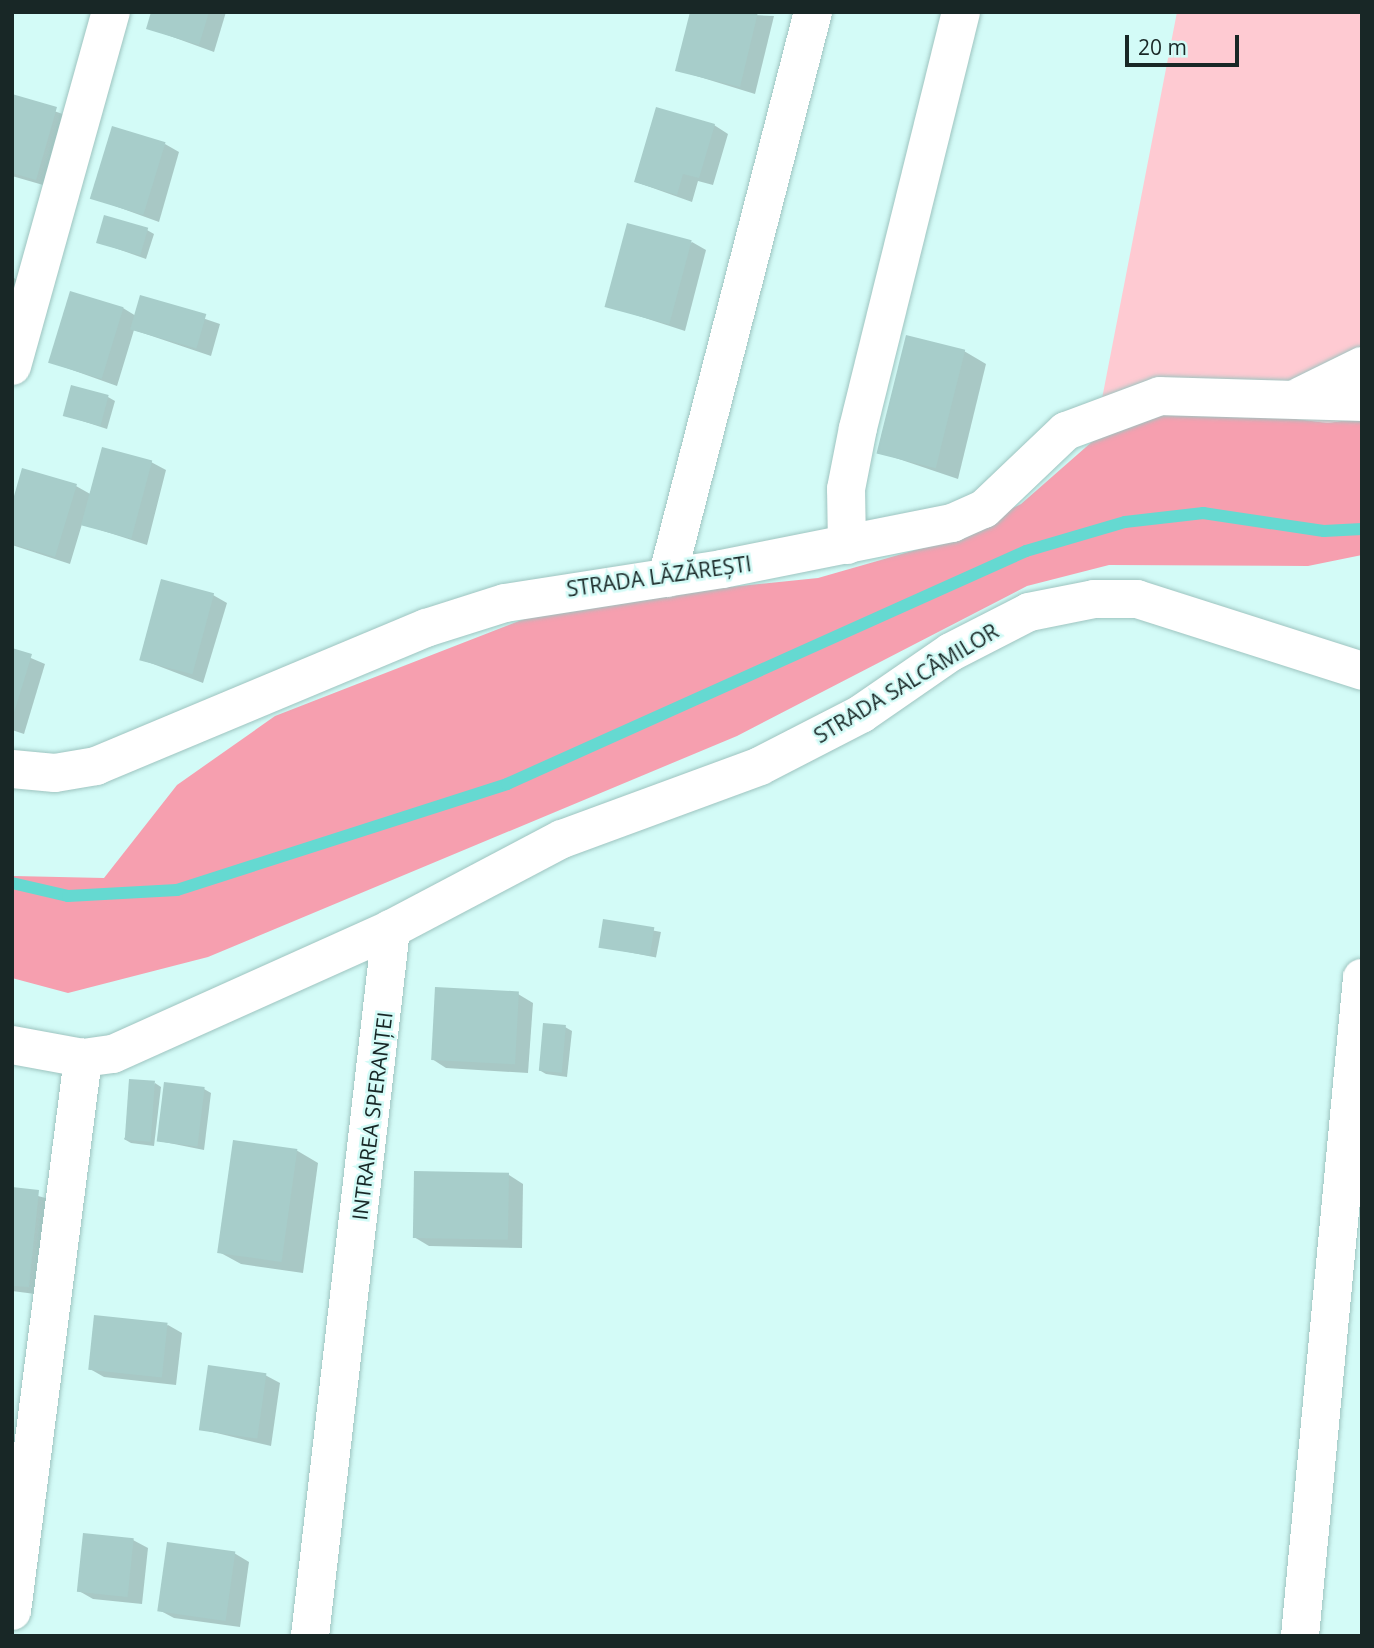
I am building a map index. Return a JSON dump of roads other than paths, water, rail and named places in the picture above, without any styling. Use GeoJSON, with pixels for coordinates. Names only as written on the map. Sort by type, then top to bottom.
{"type":"FeatureCollection","features":[{"type":"Feature","properties":{"kind":"street"},"geometry":{"type":"LineString","coordinates":[[12,366],[111,12]]}},
{"type":"Feature","properties":{"kind":"street"},"geometry":{"type":"LineString","coordinates":[[667,578],[813,12]]}},
{"type":"Feature","properties":{"kind":"street"},"geometry":{"type":"LineString","coordinates":[[847,545],[846,489],[858,428],[961,12]]}},
{"type":"Feature","properties":{"kind":"street","name":"STRADA LĂZĂREȘTI"},"geometry":{"type":"LineString","coordinates":[[1296,398],[1362,366]]}},
{"type":"Feature","properties":{"kind":"street","name":"STRADA LĂZĂREȘTI"},"geometry":{"type":"LineString","coordinates":[[12,769],[55,773],[96,766],[426,628],[505,603],[667,578],[951,523],[984,509],[1066,431],[1117,408],[1160,396],[1362,402]]}},
{"type":"Feature","properties":{"kind":"street","name":"STRADA SALCÂMILOR"},"geometry":{"type":"LineString","coordinates":[[391,929],[562,839],[760,766],[862,714],[951,652],[1029,612],[1094,599],[1137,599],[1362,671]]}},
{"type":"Feature","properties":{"kind":"street"},"geometry":{"type":"LineString","coordinates":[[12,1045],[83,1058],[113,1054],[391,929]]}},
{"type":"Feature","properties":{"kind":"street","name":"INTRAREA SPERANȚEI"},"geometry":{"type":"LineString","coordinates":[[310,1636],[391,929]]}},
{"type":"Feature","properties":{"kind":"street"},"geometry":{"type":"LineString","coordinates":[[1300,1636],[1362,978]]}},
{"type":"Feature","properties":{"kind":"street"},"geometry":{"type":"LineString","coordinates":[[12,1611],[83,1058]]}},
{"type":"Feature","properties":{"kind":"waterway"},"geometry":{"type":"LineString","coordinates":[[12,883],[68,896],[177,890],[507,784],[1026,551],[1125,522],[1203,513],[1324,531],[1362,529]]}}]}
